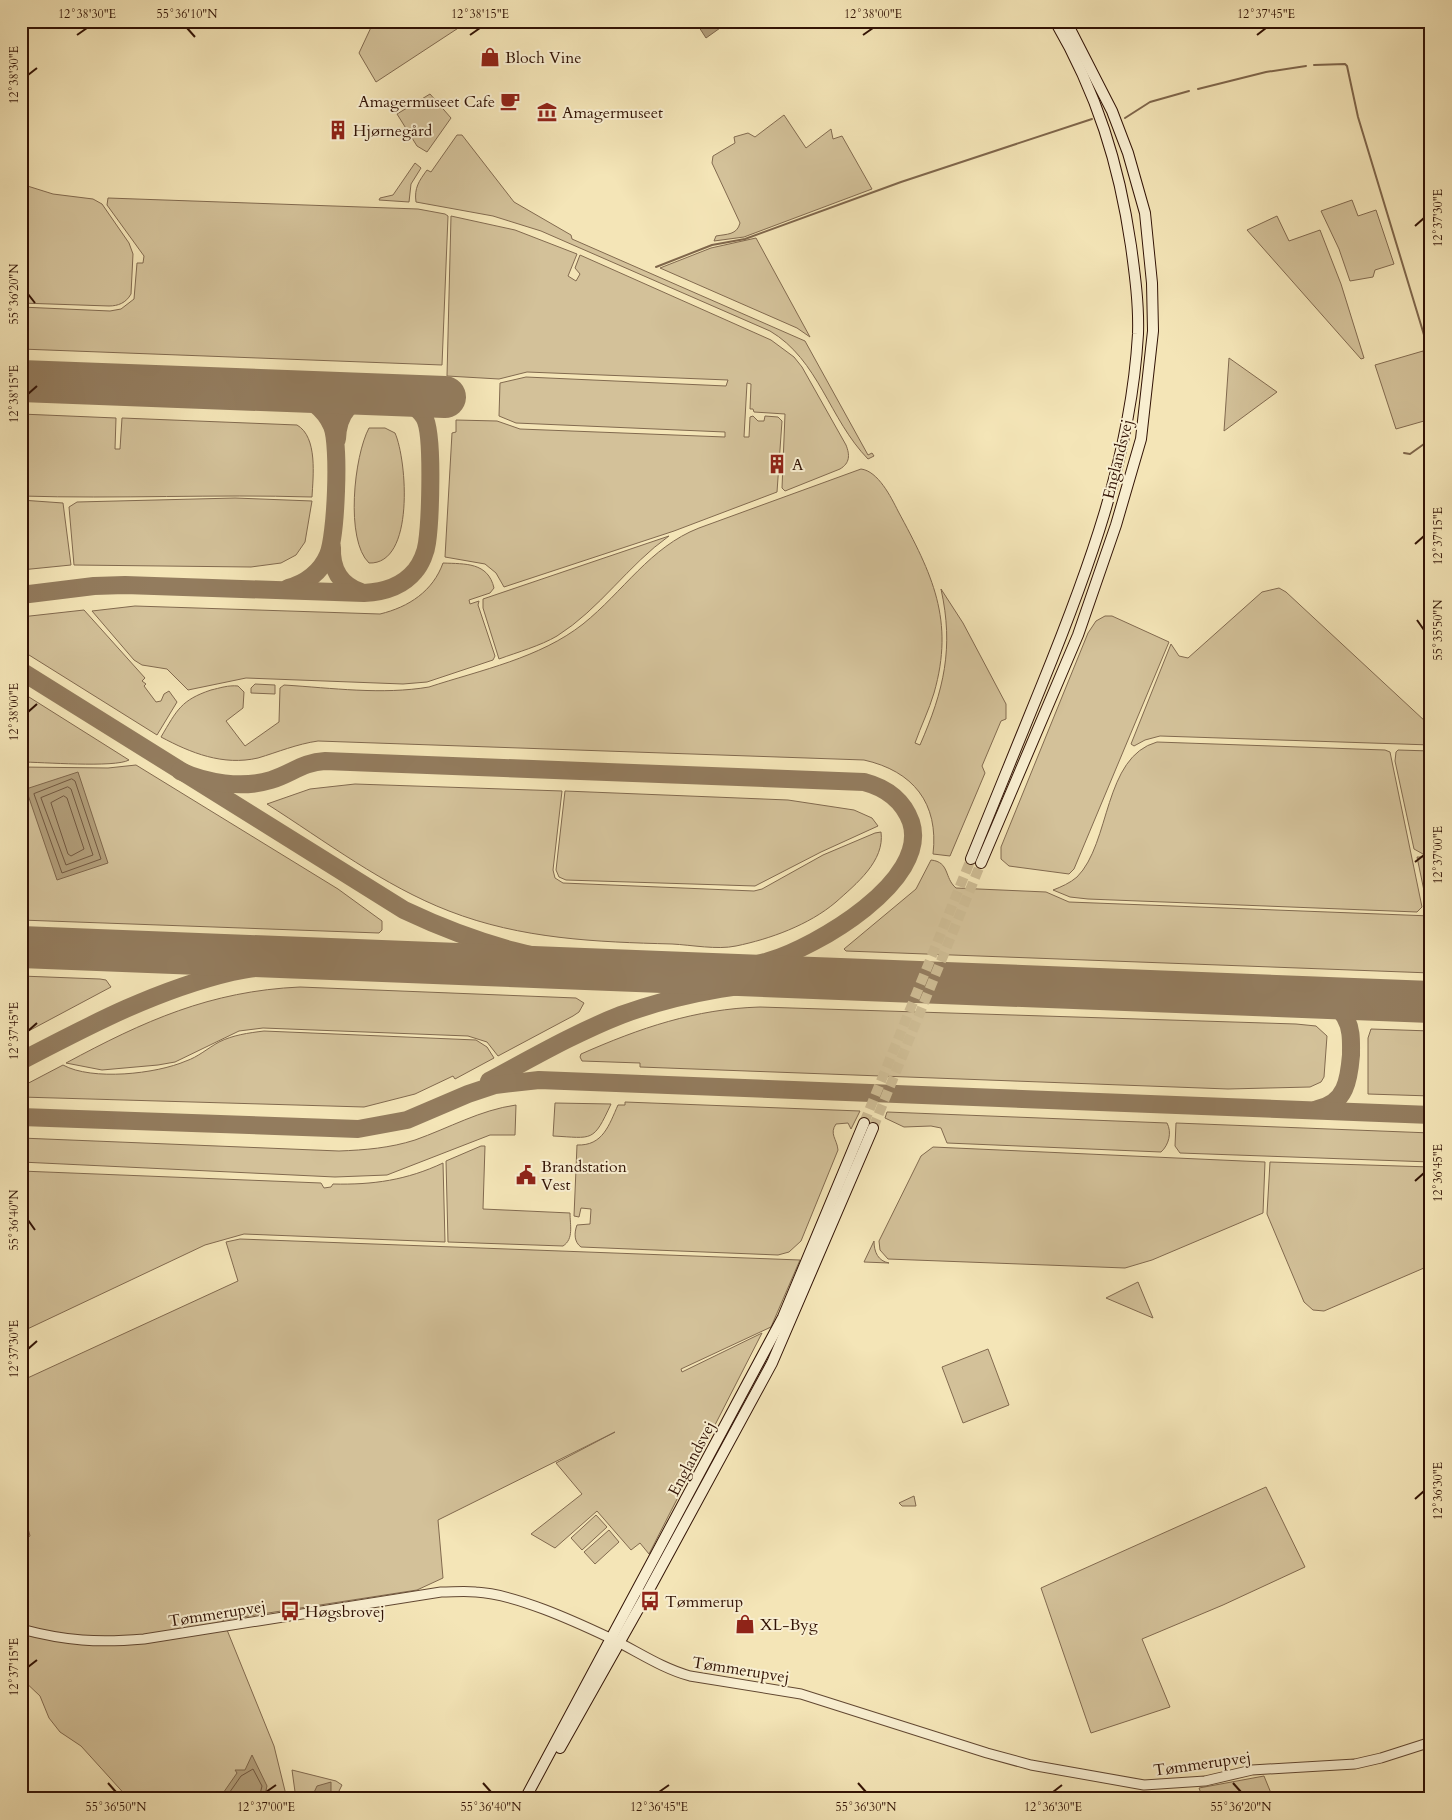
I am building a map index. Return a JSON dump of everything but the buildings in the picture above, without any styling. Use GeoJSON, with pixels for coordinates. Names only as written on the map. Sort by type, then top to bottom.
{"type":"FeatureCollection","features":[{"type":"Feature","properties":{"kind":"main road","name":"Englandsvej"},"geometry":{"type":"LineString","coordinates":[[1055,21],[1100,116],[1117,168],[1136,283],[1138,334],[1126,430],[1103,523],[976,861],[1078,635],[1116,525],[1141,438],[1152,340],[1152,283],[1145,213],[1128,152],[1112,111],[1066,21]]}},
{"type":"Feature","properties":{"kind":"main road","name":"Englandsvej"},"geometry":{"type":"LineString","coordinates":[[525,1799],[772,1363],[869,1126]]}},
{"type":"Feature","properties":{"kind":"main road","name":"Englandsvej"},"geometry":{"type":"LineString","coordinates":[[531,1799],[615,1641]]}},
{"type":"Feature","properties":{"kind":"street","name":"Tømmerupvej"},"geometry":{"type":"LineString","coordinates":[[21,1629],[50,1637],[102,1643],[149,1639],[441,1592],[476,1592],[498,1595],[531,1606],[615,1641],[672,1671],[690,1676],[800,1694],[1031,1765],[1144,1785],[1205,1781],[1252,1770],[1355,1764],[1431,1742]]}},
{"type":"Feature","properties":{"kind":"shaded area"},"geometry":{"type":"Polygon","coordinates":[[[374,21],[469,21],[376,82],[359,53],[374,21]]]}},
{"type":"Feature","properties":{"kind":"shaded area"},"geometry":{"type":"Polygon","coordinates":[[[430,94],[451,118],[427,152],[417,146],[397,114],[430,94]]]}},
{"type":"Feature","properties":{"kind":"shaded area"},"geometry":{"type":"Polygon","coordinates":[[[784,115],[806,148],[831,129],[833,139],[842,136],[872,189],[744,237],[714,241],[716,236],[737,230],[740,223],[712,163],[713,156],[735,143],[734,137],[748,133],[755,137],[784,115]]]}},
{"type":"Feature","properties":{"kind":"shaded area"},"geometry":{"type":"Polygon","coordinates":[[[457,135],[462,135],[514,202],[571,235],[572,239],[805,341],[868,455],[872,453],[874,456],[868,459],[855,443],[801,358],[787,343],[770,331],[541,231],[493,216],[416,202],[416,189],[422,178],[427,170],[431,172],[457,135]]]}},
{"type":"Feature","properties":{"kind":"shaded area"},"geometry":{"type":"Polygon","coordinates":[[[415,163],[421,168],[411,184],[409,202],[379,200],[380,198],[393,195],[415,163]]]}},
{"type":"Feature","properties":{"kind":"shaded area"},"geometry":{"type":"Polygon","coordinates":[[[21,184],[53,194],[93,199],[102,204],[129,243],[133,254],[131,294],[127,300],[119,305],[109,306],[21,303],[21,184]]]}},
{"type":"Feature","properties":{"kind":"shaded area"},"geometry":{"type":"Polygon","coordinates":[[[108,198],[418,209],[445,214],[448,216],[442,365],[21,349],[21,307],[110,311],[121,309],[134,299],[137,263],[143,263],[144,256],[107,205],[108,198]]]}},
{"type":"Feature","properties":{"kind":"shaded area"},"geometry":{"type":"Polygon","coordinates":[[[1352,200],[1358,216],[1376,210],[1394,264],[1375,270],[1373,277],[1350,281],[1339,249],[1321,211],[1352,200]]]}},
{"type":"Feature","properties":{"kind":"shaded area"},"geometry":{"type":"Polygon","coordinates":[[[451,216],[515,230],[577,254],[568,276],[576,281],[580,274],[575,268],[580,255],[771,340],[794,357],[802,367],[846,445],[848,455],[846,464],[840,469],[785,491],[782,488],[785,414],[754,412],[753,409],[750,409],[751,384],[747,383],[744,437],[749,437],[750,417],[753,416],[758,421],[764,421],[765,416],[778,417],[782,421],[777,492],[674,531],[504,587],[496,573],[485,564],[445,557],[452,433],[456,432],[456,420],[497,421],[520,429],[725,437],[725,432],[516,423],[499,416],[500,383],[526,377],[726,386],[728,380],[527,372],[499,379],[447,376],[451,216]]]}},
{"type":"Feature","properties":{"kind":"shaded area"},"geometry":{"type":"Polygon","coordinates":[[[1277,216],[1289,241],[1320,230],[1341,284],[1364,358],[1361,359],[1247,230],[1277,216]]]}},
{"type":"Feature","properties":{"kind":"shaded area"},"geometry":{"type":"Polygon","coordinates":[[[756,238],[810,337],[797,328],[660,268],[711,248],[756,238]]]}},
{"type":"Feature","properties":{"kind":"shaded area"},"geometry":{"type":"Polygon","coordinates":[[[1423,351],[1431,380],[1431,419],[1396,429],[1375,365],[1423,351]]]}},
{"type":"Feature","properties":{"kind":"shaded area"},"geometry":{"type":"Polygon","coordinates":[[[1229,358],[1277,392],[1224,431],[1229,358]]]}},
{"type":"Feature","properties":{"kind":"shaded area"},"geometry":{"type":"Polygon","coordinates":[[[21,414],[116,418],[115,449],[120,449],[122,418],[297,425],[304,431],[311,448],[313,458],[312,497],[21,496],[21,414]]]}},
{"type":"Feature","properties":{"kind":"shaded area"},"geometry":{"type":"Polygon","coordinates":[[[369,428],[385,428],[395,433],[402,465],[404,509],[401,530],[394,547],[384,559],[369,563],[361,552],[357,536],[354,518],[354,497],[359,458],[369,428]]]}},
{"type":"Feature","properties":{"kind":"shaded area"},"geometry":{"type":"Polygon","coordinates":[[[861,469],[873,474],[892,499],[921,556],[937,598],[941,620],[942,643],[940,667],[934,693],[915,743],[920,745],[941,687],[947,631],[941,589],[963,623],[1006,704],[1006,719],[1001,721],[982,766],[985,773],[950,856],[933,854],[934,836],[932,819],[927,805],[919,792],[909,781],[896,772],[864,760],[318,741],[258,758],[232,760],[196,753],[161,737],[176,713],[186,702],[211,690],[238,686],[244,692],[243,708],[226,721],[245,746],[279,722],[280,688],[284,685],[357,690],[411,689],[429,687],[509,662],[548,646],[583,624],[651,558],[682,536],[699,528],[861,469]]]}},
{"type":"Feature","properties":{"kind":"shaded area"},"geometry":{"type":"Polygon","coordinates":[[[235,498],[312,501],[305,542],[296,555],[281,563],[251,567],[74,565],[69,507],[77,502],[235,498]]]}},
{"type":"Feature","properties":{"kind":"shaded area"},"geometry":{"type":"Polygon","coordinates":[[[21,500],[63,503],[71,565],[21,570],[21,500]]]}},
{"type":"Feature","properties":{"kind":"shaded area"},"geometry":{"type":"Polygon","coordinates":[[[669,536],[640,560],[587,613],[557,636],[529,649],[499,659],[483,608],[483,599],[669,536]]]}},
{"type":"Feature","properties":{"kind":"shaded area"},"geometry":{"type":"Polygon","coordinates":[[[443,563],[474,566],[487,573],[491,580],[494,588],[490,593],[469,600],[470,604],[479,601],[478,605],[495,656],[493,660],[427,682],[403,684],[246,678],[188,690],[167,669],[142,665],[134,660],[92,611],[135,606],[380,614],[401,607],[419,596],[433,582],[443,563]]]}},
{"type":"Feature","properties":{"kind":"shaded area"},"geometry":{"type":"Polygon","coordinates":[[[1279,588],[1286,592],[1426,722],[1431,723],[1431,745],[1160,736],[1145,740],[1134,746],[1131,744],[1171,644],[1179,656],[1188,658],[1262,592],[1279,588]]]}},
{"type":"Feature","properties":{"kind":"shaded area"},"geometry":{"type":"Polygon","coordinates":[[[84,610],[145,678],[142,681],[146,684],[144,686],[156,702],[161,701],[164,694],[169,691],[177,702],[157,735],[21,650],[21,617],[84,610]]]}},
{"type":"Feature","properties":{"kind":"shaded area"},"geometry":{"type":"Polygon","coordinates":[[[1105,616],[1112,616],[1169,642],[1074,869],[1069,874],[1009,866],[1001,859],[1001,847],[1088,633],[1096,621],[1105,616]]]}},
{"type":"Feature","properties":{"kind":"shaded area"},"geometry":{"type":"Polygon","coordinates":[[[255,684],[275,685],[275,694],[251,693],[251,688],[255,684]]]}},
{"type":"Feature","properties":{"kind":"shaded area"},"geometry":{"type":"Polygon","coordinates":[[[21,692],[129,760],[109,764],[21,762],[21,692]]]}},
{"type":"Feature","properties":{"kind":"shaded area"},"geometry":{"type":"Polygon","coordinates":[[[1157,742],[1385,750],[1390,752],[1422,907],[1417,912],[1088,899],[1070,897],[1053,890],[1077,877],[1088,862],[1117,782],[1126,765],[1139,751],[1157,742]]]}},
{"type":"Feature","properties":{"kind":"shaded area"},"geometry":{"type":"Polygon","coordinates":[[[1398,750],[1431,751],[1431,855],[1423,854],[1414,849],[1395,761],[1398,750]]]}},
{"type":"Feature","properties":{"kind":"shaded area"},"geometry":{"type":"Polygon","coordinates":[[[136,765],[338,889],[382,921],[382,930],[379,933],[21,920],[21,767],[108,768],[136,765]]]}},
{"type":"Feature","properties":{"kind":"shaded area"},"geometry":{"type":"Polygon","coordinates":[[[355,784],[562,791],[553,870],[555,878],[563,883],[754,891],[762,889],[823,855],[875,833],[881,832],[881,843],[874,862],[868,871],[836,902],[814,918],[789,930],[762,939],[721,948],[559,937],[504,928],[449,911],[425,901],[355,862],[267,804],[310,789],[355,784]]]}},
{"type":"Feature","properties":{"kind":"shaded area"},"geometry":{"type":"Polygon","coordinates":[[[565,791],[788,800],[854,810],[872,818],[878,826],[821,852],[755,886],[566,880],[559,877],[556,870],[565,791]]]}},
{"type":"Feature","properties":{"kind":"shaded area"},"geometry":{"type":"Polygon","coordinates":[[[1417,857],[1431,857],[1431,912],[1428,910],[1417,857]]]}},
{"type":"Feature","properties":{"kind":"shaded area"},"geometry":{"type":"Polygon","coordinates":[[[931,860],[937,861],[944,867],[956,888],[1046,892],[1069,902],[1431,916],[1431,973],[846,951],[844,949],[916,889],[931,860]]]}},
{"type":"Feature","properties":{"kind":"shaded area"},"geometry":{"type":"Polygon","coordinates":[[[21,976],[100,979],[106,980],[111,987],[21,1035],[21,976]]]}},
{"type":"Feature","properties":{"kind":"shaded area"},"geometry":{"type":"Polygon","coordinates":[[[300,987],[576,998],[584,1003],[579,1012],[573,1016],[498,1056],[487,1042],[468,1036],[263,1028],[239,1031],[175,1062],[102,1070],[66,1063],[123,1034],[178,1011],[236,995],[300,987]]]}},
{"type":"Feature","properties":{"kind":"shaded area"},"geometry":{"type":"Polygon","coordinates":[[[760,1007],[1316,1026],[1327,1036],[1324,1077],[1321,1082],[1310,1087],[1228,1089],[640,1067],[640,1063],[582,1061],[580,1057],[581,1054],[646,1028],[690,1016],[760,1007]]]}},
{"type":"Feature","properties":{"kind":"shaded area"},"geometry":{"type":"Polygon","coordinates":[[[1371,1029],[1431,1031],[1431,1096],[1368,1094],[1368,1038],[1371,1029]]]}},
{"type":"Feature","properties":{"kind":"shaded area"},"geometry":{"type":"Polygon","coordinates":[[[264,1031],[476,1040],[487,1047],[494,1058],[455,1079],[453,1076],[415,1094],[364,1107],[21,1097],[21,1087],[63,1065],[90,1073],[124,1074],[142,1072],[173,1066],[199,1055],[219,1042],[230,1038],[264,1031]]]}},
{"type":"Feature","properties":{"kind":"shaded area"},"geometry":{"type":"Polygon","coordinates":[[[625,1102],[860,1111],[851,1129],[848,1123],[836,1124],[833,1134],[838,1150],[801,1241],[789,1252],[778,1255],[581,1247],[576,1240],[576,1228],[577,1225],[590,1224],[591,1209],[581,1208],[579,1217],[574,1216],[577,1145],[593,1142],[599,1138],[608,1127],[618,1105],[625,1105],[625,1102]]]}},
{"type":"Feature","properties":{"kind":"shaded area"},"geometry":{"type":"Polygon","coordinates":[[[555,1103],[611,1104],[595,1132],[584,1137],[576,1137],[553,1136],[555,1103]]]}},
{"type":"Feature","properties":{"kind":"shaded area"},"geometry":{"type":"Polygon","coordinates":[[[516,1105],[515,1135],[490,1135],[387,1175],[335,1177],[21,1162],[21,1138],[339,1151],[377,1148],[415,1140],[477,1115],[516,1105]]]}},
{"type":"Feature","properties":{"kind":"shaded area"},"geometry":{"type":"Polygon","coordinates":[[[887,1112],[1167,1123],[1169,1138],[1161,1152],[947,1143],[941,1128],[931,1126],[904,1127],[885,1118],[887,1112]]]}},
{"type":"Feature","properties":{"kind":"shaded area"},"geometry":{"type":"Polygon","coordinates":[[[1176,1123],[1431,1133],[1431,1162],[1180,1153],[1175,1146],[1176,1123]]]}},
{"type":"Feature","properties":{"kind":"shaded area"},"geometry":{"type":"Polygon","coordinates":[[[485,1146],[483,1209],[570,1213],[570,1236],[563,1246],[448,1242],[446,1161],[485,1146]]]}},
{"type":"Feature","properties":{"kind":"shaded area"},"geometry":{"type":"Polygon","coordinates":[[[933,1147],[1265,1162],[1263,1213],[1152,1260],[1125,1268],[888,1259],[880,1250],[879,1241],[921,1156],[933,1147]]]}},
{"type":"Feature","properties":{"kind":"shaded area"},"geometry":{"type":"Polygon","coordinates":[[[1270,1162],[1431,1167],[1431,1265],[1324,1311],[1313,1310],[1304,1302],[1267,1214],[1270,1162]]]}},
{"type":"Feature","properties":{"kind":"shaded area"},"geometry":{"type":"Polygon","coordinates":[[[443,1163],[445,1242],[244,1234],[205,1245],[21,1332],[21,1171],[321,1183],[324,1188],[331,1187],[333,1184],[362,1184],[390,1180],[416,1174],[443,1163]]]}},
{"type":"Feature","properties":{"kind":"shaded area"},"geometry":{"type":"Polygon","coordinates":[[[240,1239],[800,1260],[771,1327],[681,1369],[682,1372],[762,1333],[649,1554],[640,1543],[631,1550],[597,1511],[555,1548],[531,1534],[582,1494],[556,1463],[615,1432],[438,1520],[443,1578],[417,1590],[223,1620],[274,1746],[287,1799],[129,1799],[81,1746],[60,1732],[49,1718],[40,1696],[21,1678],[21,1542],[30,1536],[21,1502],[21,1381],[238,1281],[226,1242],[240,1239]]]}},
{"type":"Feature","properties":{"kind":"shaded area"},"geometry":{"type":"Polygon","coordinates":[[[874,1241],[877,1255],[889,1263],[864,1262],[874,1241]]]}},
{"type":"Feature","properties":{"kind":"shaded area"},"geometry":{"type":"Polygon","coordinates":[[[1138,1282],[1153,1318],[1106,1298],[1138,1282]]]}},
{"type":"Feature","properties":{"kind":"shaded area"},"geometry":{"type":"Polygon","coordinates":[[[988,1349],[1009,1405],[963,1423],[942,1367],[988,1349]]]}},
{"type":"Feature","properties":{"kind":"shaded area"},"geometry":{"type":"Polygon","coordinates":[[[1266,1487],[1305,1567],[1223,1605],[1142,1639],[1170,1707],[1091,1733],[1041,1588],[1266,1487]]]}},
{"type":"Feature","properties":{"kind":"shaded area"},"geometry":{"type":"Polygon","coordinates":[[[914,1496],[916,1506],[902,1506],[899,1503],[914,1496]]]}},
{"type":"Feature","properties":{"kind":"shaded area"},"geometry":{"type":"Polygon","coordinates":[[[596,1515],[607,1527],[582,1550],[571,1538],[596,1515]]]}},
{"type":"Feature","properties":{"kind":"shaded area"},"geometry":{"type":"Polygon","coordinates":[[[609,1530],[619,1542],[595,1564],[584,1552],[609,1530]]]}},
{"type":"Feature","properties":{"kind":"shaded area"},"geometry":{"type":"Polygon","coordinates":[[[292,1770],[336,1781],[342,1785],[335,1799],[296,1799],[292,1770]]]}},
{"type":"Feature","properties":{"kind":"shaded area"},"geometry":{"type":"Polygon","coordinates":[[[1264,1776],[1273,1798],[1203,1799],[1199,1788],[1264,1776]]]}},
{"type":"Feature","properties":{"kind":"water"},"geometry":{"type":"Polygon","coordinates":[[[695,21],[730,21],[706,38],[695,21]]]}},
{"type":"Feature","properties":{"kind":"water"},"geometry":{"type":"Polygon","coordinates":[[[78,772],[108,863],[57,880],[26,789],[78,772]]]}},
{"type":"Feature","properties":{"kind":"water"},"geometry":{"type":"Polygon","coordinates":[[[252,1755],[267,1786],[264,1799],[219,1799],[237,1773],[235,1770],[245,1770],[252,1755]]]}},
{"type":"Feature","properties":{"kind":"water"},"geometry":{"type":"Polygon","coordinates":[[[331,1782],[331,1799],[311,1799],[317,1786],[331,1782]]]}},
{"type":"Feature","properties":{"kind":"waterway"},"geometry":{"type":"LineString","coordinates":[[1314,65],[1345,64],[1347,66],[1358,117],[1431,358]]}},
{"type":"Feature","properties":{"kind":"waterway"},"geometry":{"type":"LineString","coordinates":[[1198,89],[1266,72],[1306,66]]}},
{"type":"Feature","properties":{"kind":"waterway"},"geometry":{"type":"LineString","coordinates":[[1125,118],[1150,102],[1189,91]]}},
{"type":"Feature","properties":{"kind":"waterway"},"geometry":{"type":"LineString","coordinates":[[656,267],[712,245],[745,239],[901,182],[1092,119]]}},
{"type":"Feature","properties":{"kind":"waterway"},"geometry":{"type":"LineString","coordinates":[[1404,453],[1410,454],[1431,439]]}},
{"type":"Feature","properties":{"kind":"taxiway"},"geometry":{"type":"LineString","coordinates":[[288,588],[300,584],[317,572],[328,555],[333,530],[336,491],[336,452],[332,426],[325,414],[315,404],[303,396],[289,391]]}},
{"type":"Feature","properties":{"kind":"taxiway"},"geometry":{"type":"LineString","coordinates":[[337,439],[340,422],[347,409],[359,400],[376,395]]}},
{"type":"Feature","properties":{"kind":"taxiway"},"geometry":{"type":"LineString","coordinates":[[21,595],[94,586],[125,585],[364,593],[385,590],[398,585],[415,571],[426,550],[429,517],[430,458],[427,426],[424,417],[409,403],[390,395]]}},
{"type":"Feature","properties":{"kind":"taxiway"},"geometry":{"type":"LineString","coordinates":[[332,547],[333,562],[338,575],[347,585],[361,592]]}},
{"type":"Feature","properties":{"kind":"taxiway"},"geometry":{"type":"LineString","coordinates":[[21,671],[404,910],[432,923],[486,943],[539,957],[626,970]]}},
{"type":"Feature","properties":{"kind":"taxiway"},"geometry":{"type":"LineString","coordinates":[[180,771],[201,779],[224,783],[248,784],[278,778],[304,766],[325,761],[864,782],[887,791],[904,807],[911,822],[912,844],[903,867],[887,888],[865,908],[814,942],[769,961],[738,968],[686,973]]}},
{"type":"Feature","properties":{"kind":"taxiway"},"geometry":{"type":"LineString","coordinates":[[21,1061],[72,1034],[177,988],[232,972],[259,967],[343,960]]}},
{"type":"Feature","properties":{"kind":"taxiway"},"geometry":{"type":"LineString","coordinates":[[489,1081],[587,1030],[645,1007],[720,989],[822,978]]}},
{"type":"Feature","properties":{"kind":"taxiway"},"geometry":{"type":"LineString","coordinates":[[1317,1109],[1327,1106],[1340,1096],[1347,1081],[1351,1055],[1350,1031],[1345,1017],[1338,1008],[1322,997]]}},
{"type":"Feature","properties":{"kind":"taxiway"},"geometry":{"type":"LineString","coordinates":[[21,1117],[358,1129],[407,1120],[468,1094],[495,1085],[539,1080],[1431,1115]]}},
{"type":"Feature","properties":{"kind":"runway"},"geometry":{"type":"LineString","coordinates":[[21,381],[445,397]]}},
{"type":"Feature","properties":{"kind":"runway"},"geometry":{"type":"LineString","coordinates":[[21,947],[1431,1002]]}},
{"type":"Feature","properties":{"kind":"tunnel"},"geometry":{"type":"LineString","coordinates":[[864,1123],[971,859]]}},
{"type":"Feature","properties":{"kind":"tunnel"},"geometry":{"type":"LineString","coordinates":[[873,1128],[981,863]]}},
{"type":"Feature","properties":{"kind":"place","name":"Bloch Vine"},"geometry":{"type":"Point","coordinates":[490,57]}},
{"type":"Feature","properties":{"kind":"place","name":"Amagermuseet Cafe"},"geometry":{"type":"Point","coordinates":[510,101]}},
{"type":"Feature","properties":{"kind":"place","name":"Amagermuseet"},"geometry":{"type":"Point","coordinates":[547,112]}},
{"type":"Feature","properties":{"kind":"place","name":"Hjørnegård"},"geometry":{"type":"Point","coordinates":[338,130]}},
{"type":"Feature","properties":{"kind":"place","name":"A"},"geometry":{"type":"Point","coordinates":[777,464]}},
{"type":"Feature","properties":{"kind":"place","name":"Brandstation Vest"},"geometry":{"type":"Point","coordinates":[526,1175]}},
{"type":"Feature","properties":{"kind":"place","name":"Tømmerup"},"geometry":{"type":"Point","coordinates":[650,1601]}},
{"type":"Feature","properties":{"kind":"place","name":"Høgsbrovej"},"geometry":{"type":"Point","coordinates":[290,1611]}},
{"type":"Feature","properties":{"kind":"place","name":"XL-Byg"},"geometry":{"type":"Point","coordinates":[745,1624]}}]}
